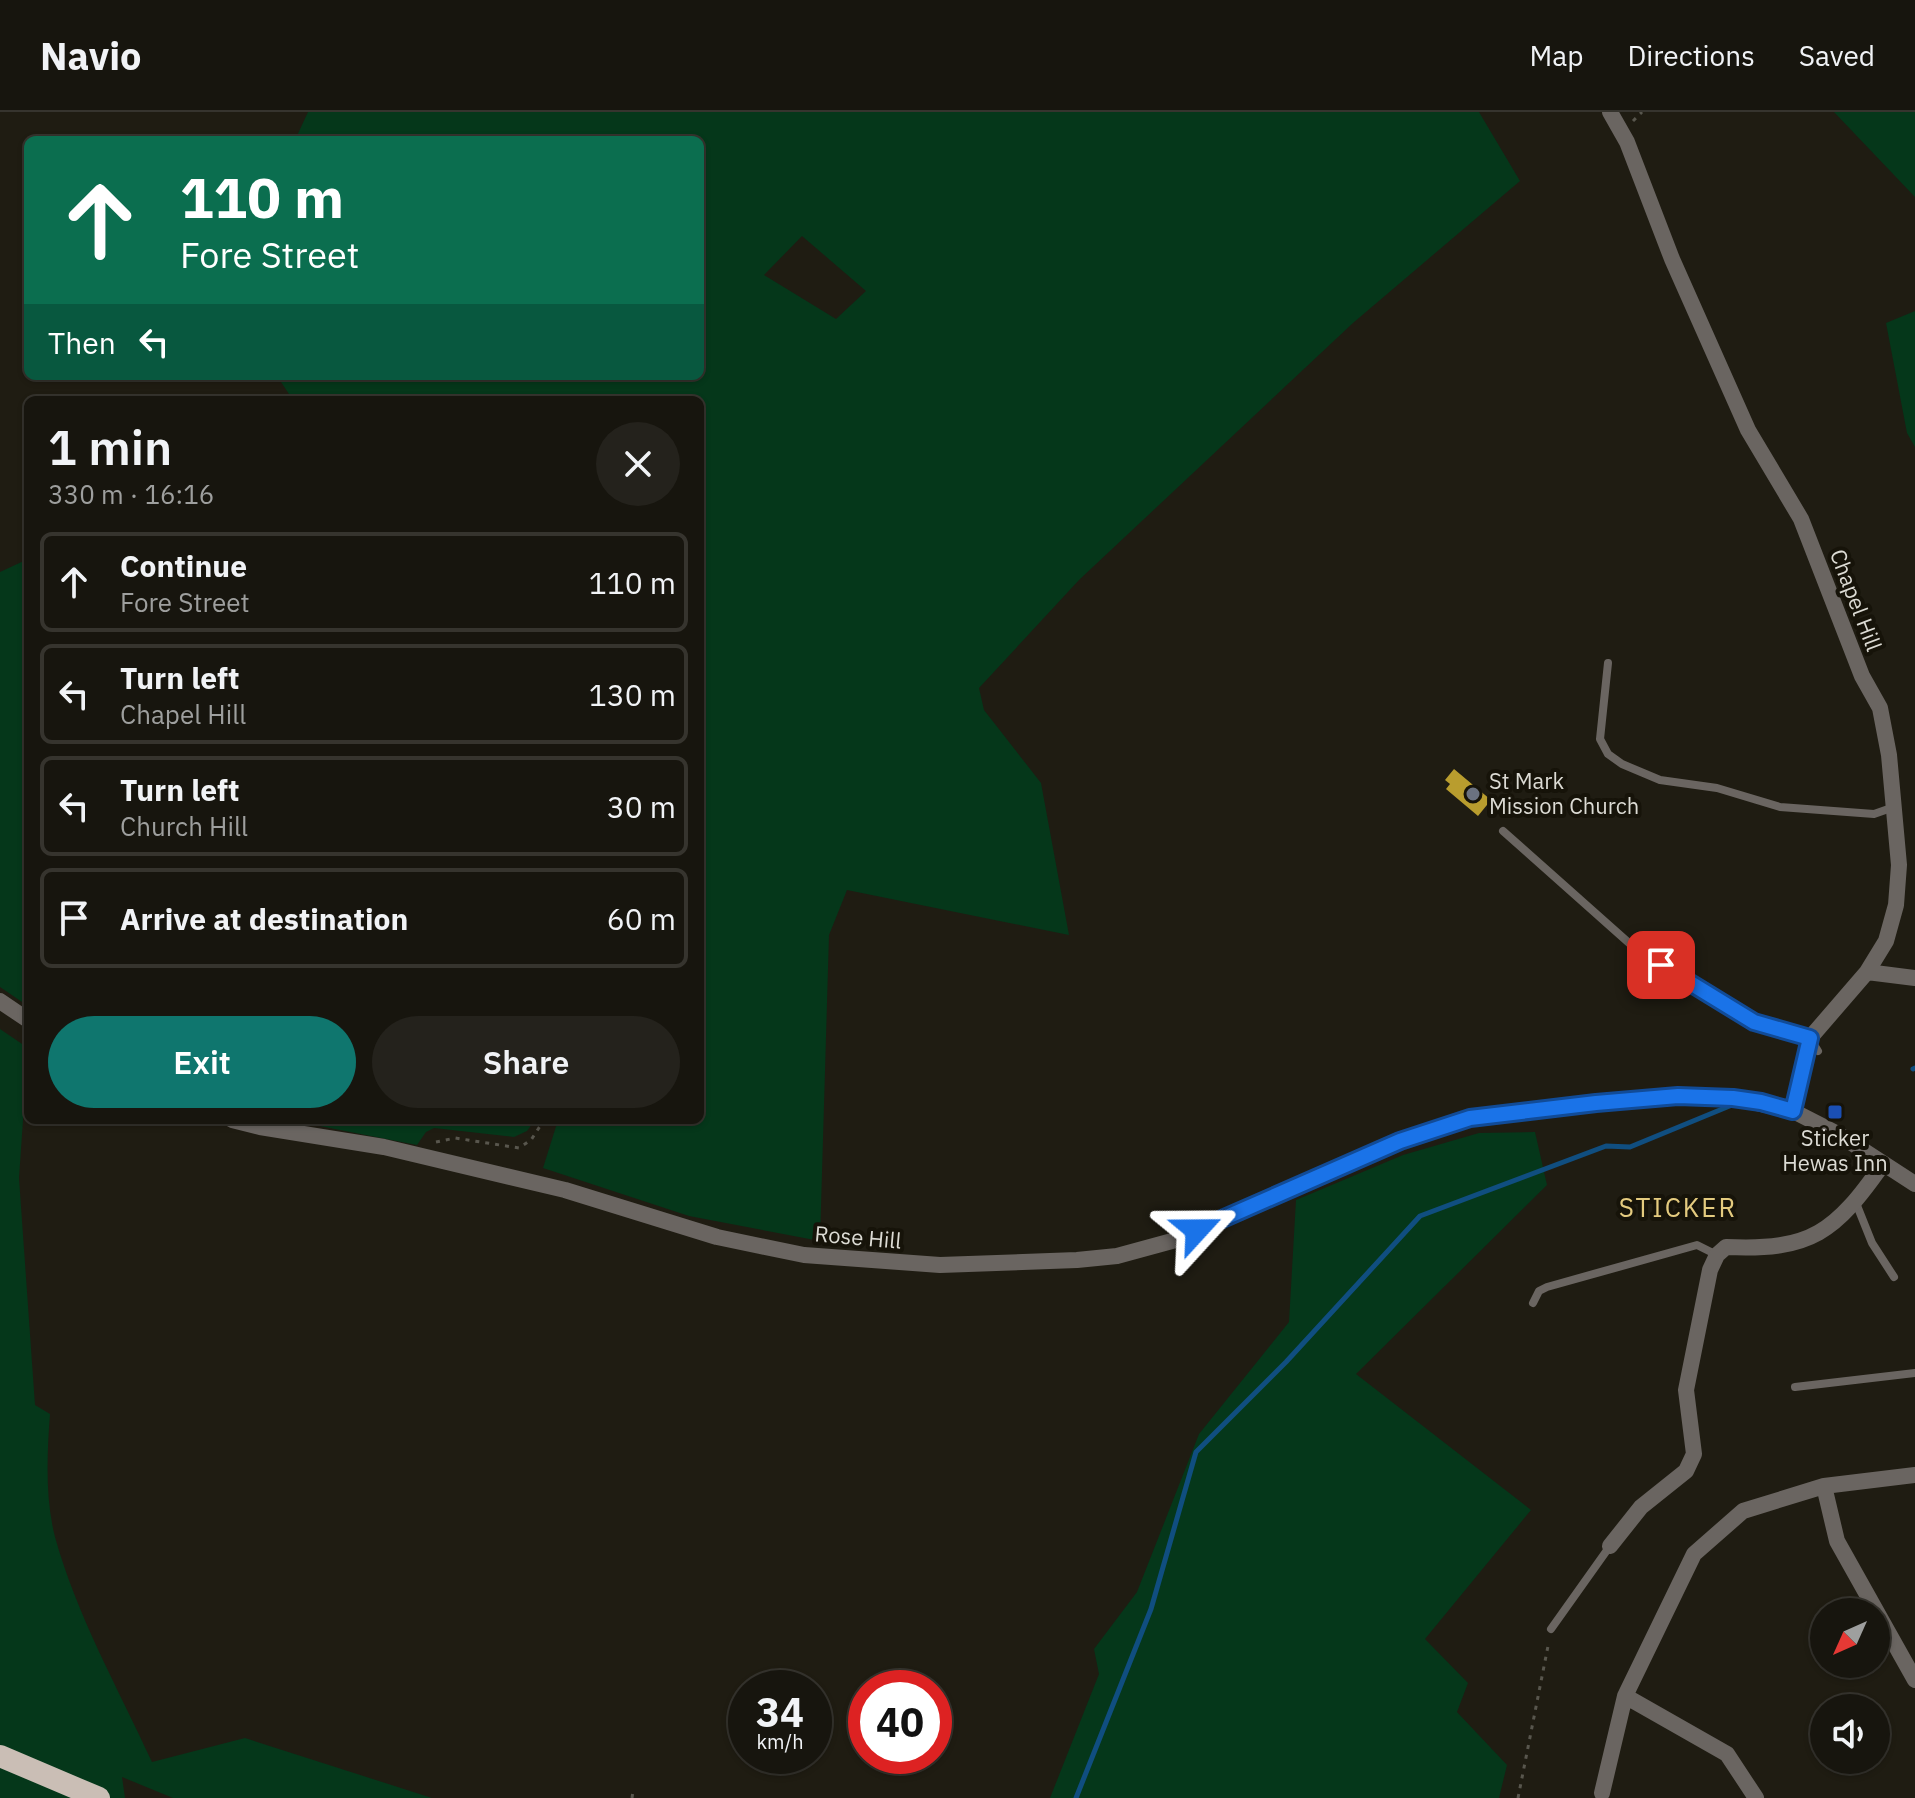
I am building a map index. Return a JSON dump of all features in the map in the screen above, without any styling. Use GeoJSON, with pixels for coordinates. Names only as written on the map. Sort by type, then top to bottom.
{"type":"FeatureCollection","features":[{"type":"Feature","properties":{"kind":"highway"},"geometry":{"type":"LineString","coordinates":[[0,1756],[99,1798]]}},
{"type":"Feature","properties":{"kind":"street","name":"Chapel Hill"},"geometry":{"type":"LineString","coordinates":[[1610,112],[1627,142],[1672,259],[1748,430],[1801,519],[1862,676],[1880,708],[1895,807],[1899,865],[1896,905],[1886,941],[1814,1044],[1793,1108]]}},
{"type":"Feature","properties":{"kind":"street"},"geometry":{"type":"LineString","coordinates":[[1867,972],[1915,978]]}},
{"type":"Feature","properties":{"kind":"street"},"geometry":{"type":"LineString","coordinates":[[0,1001],[24,1017]]}},
{"type":"Feature","properties":{"kind":"street","name":"Rose Hill"},"geometry":{"type":"LineString","coordinates":[[248,1124],[384,1147],[565,1190],[717,1237],[804,1255],[940,1265],[1117,1256],[1172,1241],[1400,1141],[1470,1118],[1668,1097],[1733,1098],[1793,1108],[1915,1184]]}},
{"type":"Feature","properties":{"kind":"street"},"geometry":{"type":"LineString","coordinates":[[1610,1546],[1641,1507],[1686,1471],[1694,1454],[1686,1390],[1710,1270],[1717,1255],[1726,1247],[1762,1249],[1791,1245],[1833,1224],[1856,1203],[1883,1164]]}},
{"type":"Feature","properties":{"kind":"street"},"geometry":{"type":"LineString","coordinates":[[1602,1793],[1625,1696],[1694,1554],[1743,1511],[1824,1486],[1915,1475]]}},
{"type":"Feature","properties":{"kind":"street"},"geometry":{"type":"LineString","coordinates":[[1824,1486],[1837,1541],[1915,1680]]}},
{"type":"Feature","properties":{"kind":"street"},"geometry":{"type":"LineString","coordinates":[[1625,1696],[1727,1754],[1756,1798]]}},
{"type":"Feature","properties":{"kind":"lane"},"geometry":{"type":"LineString","coordinates":[[1608,663],[1600,739],[1608,754],[1622,764],[1660,780],[1717,788],[1780,807],[1874,814],[1895,807]]}},
{"type":"Feature","properties":{"kind":"lane"},"geometry":{"type":"LineString","coordinates":[[1503,831],[1638,951],[1754,1022],[1814,1044]]}},
{"type":"Feature","properties":{"kind":"lane"},"geometry":{"type":"LineString","coordinates":[[1856,1203],[1872,1243],[1894,1277]]}},
{"type":"Feature","properties":{"kind":"lane"},"geometry":{"type":"LineString","coordinates":[[1533,1303],[1539,1291],[1547,1287],[1647,1258],[1697,1245],[1717,1255]]}},
{"type":"Feature","properties":{"kind":"lane"},"geometry":{"type":"LineString","coordinates":[[1795,1387],[1915,1373]]}},
{"type":"Feature","properties":{"kind":"lane"},"geometry":{"type":"LineString","coordinates":[[1551,1629],[1610,1546]]}},
{"type":"Feature","properties":{"kind":"path"},"geometry":{"type":"LineString","coordinates":[[423,1157],[438,1140],[447,1139],[519,1148],[531,1140],[541,1124]]}},
{"type":"Feature","properties":{"kind":"path"},"geometry":{"type":"LineString","coordinates":[[1518,1798],[1551,1629]]}},
{"type":"Feature","properties":{"kind":"path"},"geometry":{"type":"LineString","coordinates":[[632,1798],[633,1791]]}},
{"type":"Feature","properties":{"kind":"green space"},"geometry":{"type":"Polygon","coordinates":[[[308,112],[1479,112],[1520,181],[1353,323],[1079,580],[979,688],[984,710],[1041,783],[1069,935],[847,890],[829,935],[820,1241],[689,1216],[543,1168],[557,1124],[704,1124],[704,396],[290,396],[280,380],[704,380],[704,136],[297,136],[308,112]],[[802,236],[764,275],[836,319],[866,291],[802,236]]]}},
{"type":"Feature","properties":{"kind":"green space"},"geometry":{"type":"Polygon","coordinates":[[[1834,112],[1915,112],[1915,197],[1834,112]]]}},
{"type":"Feature","properties":{"kind":"green space"},"geometry":{"type":"Polygon","coordinates":[[[1915,311],[1915,447],[1907,433],[1886,323],[1915,311]]]}},
{"type":"Feature","properties":{"kind":"green space"},"geometry":{"type":"Polygon","coordinates":[[[24,561],[24,1003],[0,987],[0,572],[24,561]]]}},
{"type":"Feature","properties":{"kind":"green space"},"geometry":{"type":"Polygon","coordinates":[[[0,1029],[24,1045],[19,1178],[35,1405],[50,1414],[48,1476],[55,1537],[86,1623],[152,1762],[245,1738],[432,1798],[173,1798],[122,1777],[125,1798],[0,1798],[0,1029]]]}},
{"type":"Feature","properties":{"kind":"green space"},"geometry":{"type":"Polygon","coordinates":[[[309,1124],[532,1124],[527,1131],[514,1137],[434,1128],[426,1132],[417,1145],[309,1124]]]}},
{"type":"Feature","properties":{"kind":"green space"},"geometry":{"type":"Polygon","coordinates":[[[1535,1132],[1547,1185],[1356,1374],[1531,1510],[1425,1639],[1468,1683],[1457,1712],[1507,1765],[1499,1798],[1050,1798],[1099,1674],[1094,1649],[1137,1592],[1199,1434],[1289,1322],[1296,1200],[1403,1155],[1479,1133],[1535,1132]]]}},
{"type":"Feature","properties":{"kind":"building","name":"St Mark Mission Church"},"geometry":{"type":"Polygon","coordinates":[[[1454,769],[1491,800],[1478,816],[1446,789],[1450,784],[1445,780],[1454,769]]]}},
{"type":"Feature","properties":{"kind":"waterway"},"geometry":{"type":"LineString","coordinates":[[1076,1798],[1151,1609],[1196,1452],[1286,1362],[1420,1216],[1606,1146],[1630,1147],[1732,1105]]}},
{"type":"Feature","properties":{"kind":"place","name":"St Mark Mission Church"},"geometry":{"type":"Point","coordinates":[1473,794]}},
{"type":"Feature","properties":{"kind":"place","name":"Sticker Hewas Inn"},"geometry":{"type":"Point","coordinates":[1835,1112]}},
{"type":"Feature","properties":{"kind":"district","name":"STICKER"},"geometry":{"type":"Point","coordinates":[1678,1208]}},
{"type":"Feature","properties":{"kind":"route"},"geometry":{"type":"LineString","coordinates":[[1197,1230],[1400,1141],[1470,1118],[1678,1096],[1733,1098],[1793,1111],[1810,1038],[1754,1022],[1661,965]]}}]}
